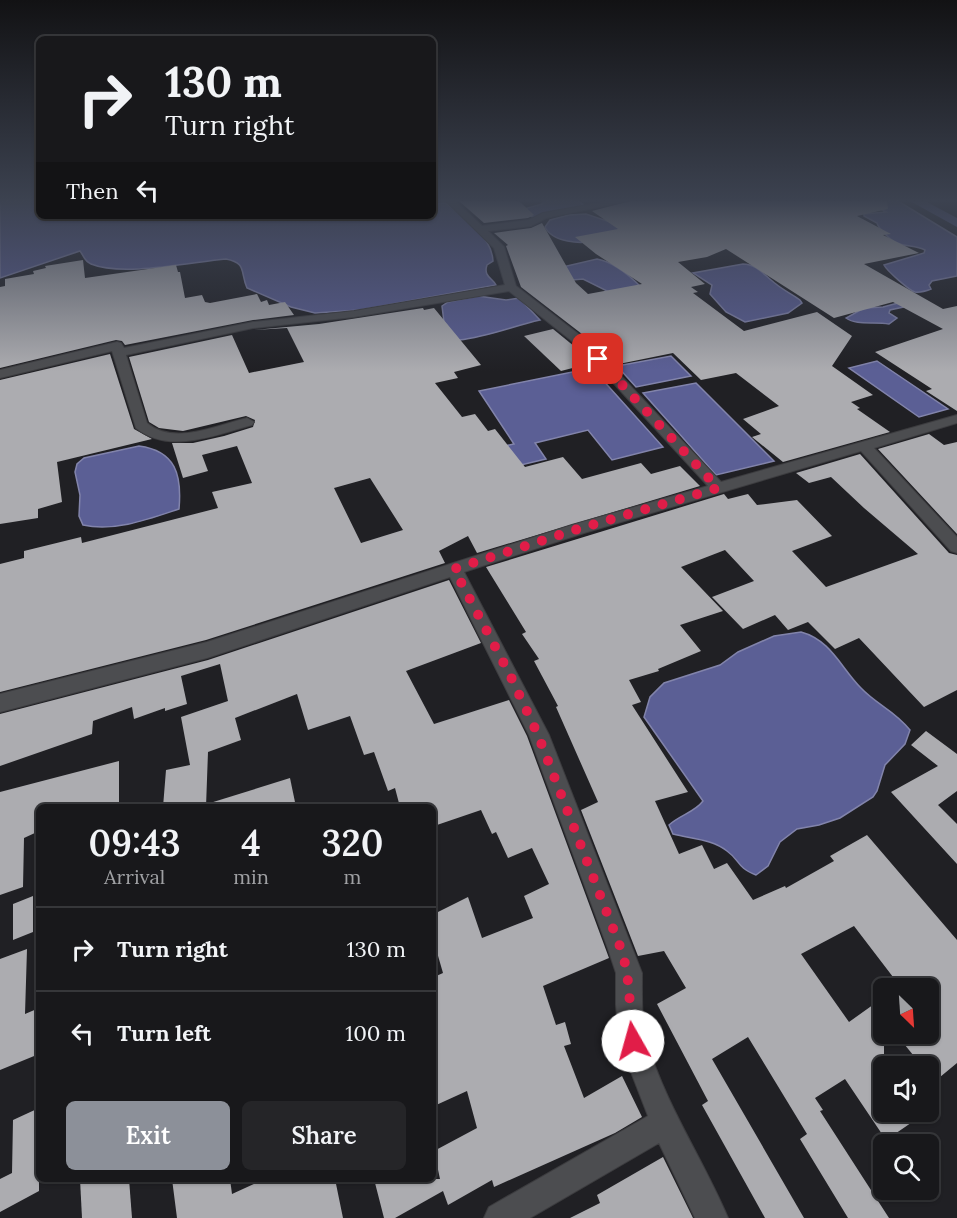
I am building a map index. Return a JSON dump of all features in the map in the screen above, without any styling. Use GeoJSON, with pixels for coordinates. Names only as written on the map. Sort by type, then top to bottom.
{"type":"FeatureCollection","features":[{"type":"Feature","properties":{"kind":"street"},"geometry":{"type":"LineString","coordinates":[[502,258],[511,287],[586,346],[718,488]]}},
{"type":"Feature","properties":{"kind":"street"},"geometry":{"type":"LineString","coordinates":[[119,353],[253,325],[354,314],[511,287]]}},
{"type":"Feature","properties":{"kind":"street"},"geometry":{"type":"LineString","coordinates":[[0,374],[117,346],[141,425],[147,433],[172,438],[192,436],[247,422]]}},
{"type":"Feature","properties":{"kind":"street"},"geometry":{"type":"LineString","coordinates":[[0,703],[207,650],[578,529],[957,419]]}},
{"type":"Feature","properties":{"kind":"street"},"geometry":{"type":"LineString","coordinates":[[865,447],[957,547]]}},
{"type":"Feature","properties":{"kind":"street"},"geometry":{"type":"LineString","coordinates":[[454,569],[510,675],[538,735],[629,973],[629,1005],[633,1041],[665,1123],[712,1218]]}},
{"type":"Feature","properties":{"kind":"street"},"geometry":{"type":"LineString","coordinates":[[500,1218],[665,1123]]}},
{"type":"Feature","properties":{"kind":"water"},"geometry":{"type":"Polygon","coordinates":[[[0,258],[60,258],[0,278],[0,258]]]}},
{"type":"Feature","properties":{"kind":"water"},"geometry":{"type":"Polygon","coordinates":[[[84,258],[492,258],[493,261],[487,265],[486,272],[496,285],[360,310],[315,313],[291,307],[247,288],[240,266],[226,259],[139,269],[105,268],[84,258]]]}},
{"type":"Feature","properties":{"kind":"water"},"geometry":{"type":"Polygon","coordinates":[[[908,258],[957,258],[957,276],[932,281],[929,285],[931,289],[915,292],[889,272],[884,265],[908,258]]]}},
{"type":"Feature","properties":{"kind":"water"},"geometry":{"type":"Polygon","coordinates":[[[597,259],[615,266],[641,287],[611,293],[583,279],[561,281],[558,268],[597,259]]]}},
{"type":"Feature","properties":{"kind":"water"},"geometry":{"type":"Polygon","coordinates":[[[743,264],[757,268],[802,303],[788,313],[745,322],[726,312],[710,294],[712,285],[693,273],[743,264]]]}},
{"type":"Feature","properties":{"kind":"water"},"geometry":{"type":"Polygon","coordinates":[[[478,296],[506,300],[519,298],[540,320],[459,340],[444,322],[442,306],[448,302],[478,296]]]}},
{"type":"Feature","properties":{"kind":"water"},"geometry":{"type":"Polygon","coordinates":[[[902,302],[904,307],[890,310],[889,313],[897,318],[889,324],[861,323],[846,318],[864,308],[883,307],[902,302]]]}},
{"type":"Feature","properties":{"kind":"water"},"geometry":{"type":"Polygon","coordinates":[[[671,356],[691,376],[636,387],[617,366],[671,356]]]}},
{"type":"Feature","properties":{"kind":"water"},"geometry":{"type":"Polygon","coordinates":[[[877,361],[948,409],[919,417],[849,368],[877,361]]]}},
{"type":"Feature","properties":{"kind":"water"},"geometry":{"type":"Polygon","coordinates":[[[592,368],[663,447],[612,460],[588,430],[535,443],[546,459],[508,468],[496,448],[514,444],[479,391],[592,368]]]}},
{"type":"Feature","properties":{"kind":"water"},"geometry":{"type":"Polygon","coordinates":[[[696,383],[774,461],[716,475],[643,393],[696,383]]]}},
{"type":"Feature","properties":{"kind":"water"},"geometry":{"type":"Polygon","coordinates":[[[139,446],[161,453],[169,459],[177,475],[179,509],[120,526],[83,525],[79,516],[80,495],[75,472],[77,464],[84,458],[139,446]]]}},
{"type":"Feature","properties":{"kind":"water"},"geometry":{"type":"Polygon","coordinates":[[[801,632],[820,641],[828,648],[861,688],[898,717],[910,730],[905,744],[885,765],[873,797],[840,818],[797,829],[780,842],[768,866],[756,875],[742,867],[721,847],[673,834],[669,825],[703,801],[644,717],[650,697],[664,683],[720,665],[738,652],[774,636],[801,632]]]}},
{"type":"Feature","properties":{"kind":"building"},"geometry":{"type":"Polygon","coordinates":[[[510,258],[562,258],[576,283],[588,294],[642,284],[602,258],[702,258],[678,262],[705,284],[691,287],[698,292],[693,293],[744,331],[817,312],[852,336],[832,366],[873,395],[851,402],[860,408],[857,409],[890,432],[783,462],[752,437],[761,434],[743,419],[779,406],[736,373],[701,380],[673,353],[614,365],[591,341],[521,287],[510,258]]]}},
{"type":"Feature","properties":{"kind":"building"},"geometry":{"type":"Polygon","coordinates":[[[740,258],[895,258],[864,264],[943,309],[957,306],[957,411],[926,391],[932,389],[875,352],[943,329],[893,302],[834,318],[740,258]]]}},
{"type":"Feature","properties":{"kind":"building"},"geometry":{"type":"Polygon","coordinates":[[[83,260],[85,278],[176,265],[180,272],[185,298],[202,295],[205,302],[210,303],[257,294],[261,302],[267,300],[269,305],[285,302],[294,315],[253,320],[125,345],[122,341],[116,340],[0,368],[0,287],[5,286],[5,279],[34,274],[33,271],[46,268],[45,266],[83,260]]]}},
{"type":"Feature","properties":{"kind":"building"},"geometry":{"type":"Polygon","coordinates":[[[434,308],[481,365],[454,372],[458,378],[435,383],[462,417],[475,414],[488,431],[495,429],[525,467],[563,457],[582,479],[641,463],[651,474],[680,466],[700,486],[477,553],[468,536],[439,551],[445,563],[206,640],[0,692],[0,564],[24,558],[24,551],[81,537],[82,543],[218,508],[212,492],[252,483],[237,446],[202,455],[208,471],[183,478],[172,443],[193,443],[224,436],[253,427],[255,420],[246,416],[183,431],[159,428],[149,422],[129,357],[232,335],[249,373],[304,362],[287,328],[253,330],[319,324],[434,308]],[[370,478],[334,488],[361,543],[403,530],[370,478]]]}},
{"type":"Feature","properties":{"kind":"building"},"geometry":{"type":"Polygon","coordinates":[[[553,329],[592,363],[561,371],[524,336],[553,329]]]}},
{"type":"Feature","properties":{"kind":"building"},"geometry":{"type":"Polygon","coordinates":[[[110,354],[134,429],[152,439],[57,462],[62,502],[38,509],[38,518],[0,524],[0,380],[110,354]]]}},
{"type":"Feature","properties":{"kind":"building"},"geometry":{"type":"Polygon","coordinates":[[[929,434],[944,445],[957,442],[957,534],[878,449],[929,434]]]}},
{"type":"Feature","properties":{"kind":"building"},"geometry":{"type":"Polygon","coordinates":[[[860,454],[949,553],[957,555],[957,690],[924,707],[859,638],[835,649],[808,622],[788,630],[775,615],[743,629],[712,597],[754,581],[725,550],[681,567],[723,611],[680,625],[701,651],[658,669],[659,671],[629,680],[641,702],[632,705],[688,792],[655,801],[679,854],[702,845],[714,869],[727,863],[753,900],[785,886],[786,888],[834,861],[830,856],[867,835],[957,940],[957,1063],[939,1078],[939,1056],[914,1056],[904,1044],[939,1044],[939,978],[891,978],[893,977],[854,926],[801,954],[849,1022],[873,1005],[873,1044],[884,1044],[884,1056],[873,1056],[873,1121],[845,1079],[815,1098],[823,1110],[820,1111],[873,1193],[873,1200],[877,1200],[889,1218],[848,1218],[800,1139],[807,1134],[748,1037],[712,1059],[804,1218],[765,1218],[702,1105],[708,1101],[657,1004],[686,988],[664,951],[638,956],[581,810],[598,802],[556,707],[558,706],[534,661],[539,659],[522,634],[526,632],[486,567],[724,494],[728,499],[748,494],[757,505],[797,500],[832,536],[792,551],[826,587],[918,554],[831,477],[809,483],[796,473],[860,454]]]}},
{"type":"Feature","properties":{"kind":"building"},"geometry":{"type":"Polygon","coordinates":[[[449,580],[481,643],[406,671],[434,724],[509,700],[527,736],[609,958],[543,986],[556,1025],[565,1022],[571,1044],[564,1046],[584,1098],[622,1076],[642,1117],[615,1133],[494,1187],[492,1180],[448,1205],[443,1191],[395,1218],[384,1218],[375,1182],[436,1182],[436,1179],[440,1179],[436,1150],[477,1128],[467,1091],[436,1105],[436,976],[443,973],[436,949],[436,913],[468,897],[482,938],[533,918],[524,896],[549,884],[532,848],[508,858],[496,832],[492,834],[481,810],[436,825],[436,804],[399,804],[395,788],[388,791],[374,752],[364,755],[350,716],[308,730],[297,694],[235,718],[241,740],[208,752],[206,804],[163,804],[166,770],[190,765],[181,717],[228,701],[220,664],[181,676],[187,704],[165,711],[165,708],[134,719],[132,707],[93,721],[92,734],[0,766],[0,714],[208,660],[449,580]]]}},
{"type":"Feature","properties":{"kind":"building"},"geometry":{"type":"Polygon","coordinates":[[[926,731],[957,754],[957,791],[938,805],[957,824],[957,864],[891,792],[938,766],[911,745],[926,731]]]}},
{"type":"Feature","properties":{"kind":"building"},"geometry":{"type":"Polygon","coordinates":[[[119,761],[119,804],[36,804],[36,832],[24,838],[23,887],[0,895],[0,792],[119,761]]]}},
{"type":"Feature","properties":{"kind":"building"},"geometry":{"type":"Polygon","coordinates":[[[290,778],[295,804],[210,804],[290,778]]]}},
{"type":"Feature","properties":{"kind":"building"},"geometry":{"type":"Polygon","coordinates":[[[33,896],[33,932],[13,940],[13,904],[33,896]]]}},
{"type":"Feature","properties":{"kind":"building"},"geometry":{"type":"Polygon","coordinates":[[[27,949],[25,1014],[36,1009],[36,1055],[0,1070],[0,959],[27,949]]]}},
{"type":"Feature","properties":{"kind":"building"},"geometry":{"type":"Polygon","coordinates":[[[36,1109],[36,1182],[39,1182],[39,1191],[0,1212],[0,1179],[12,1173],[13,1120],[36,1109]]]}},
{"type":"Feature","properties":{"kind":"building"},"geometry":{"type":"Polygon","coordinates":[[[874,1122],[912,1122],[895,1134],[882,1134],[874,1122]]]}},
{"type":"Feature","properties":{"kind":"building"},"geometry":{"type":"Polygon","coordinates":[[[663,1157],[693,1218],[570,1218],[600,1203],[597,1195],[663,1157]]]}},
{"type":"Feature","properties":{"kind":"building"},"geometry":{"type":"Polygon","coordinates":[[[80,1182],[129,1182],[132,1218],[82,1218],[80,1182]]]}},
{"type":"Feature","properties":{"kind":"building"},"geometry":{"type":"Polygon","coordinates":[[[172,1182],[230,1182],[232,1194],[258,1182],[336,1182],[343,1218],[177,1218],[172,1182]]]}},
{"type":"Feature","properties":{"kind":"route"},"geometry":{"type":"LineString","coordinates":[[598,359],[718,488],[578,529],[454,569],[510,675],[538,735],[621,949],[629,973],[629,1005],[633,1041]]}}]}
